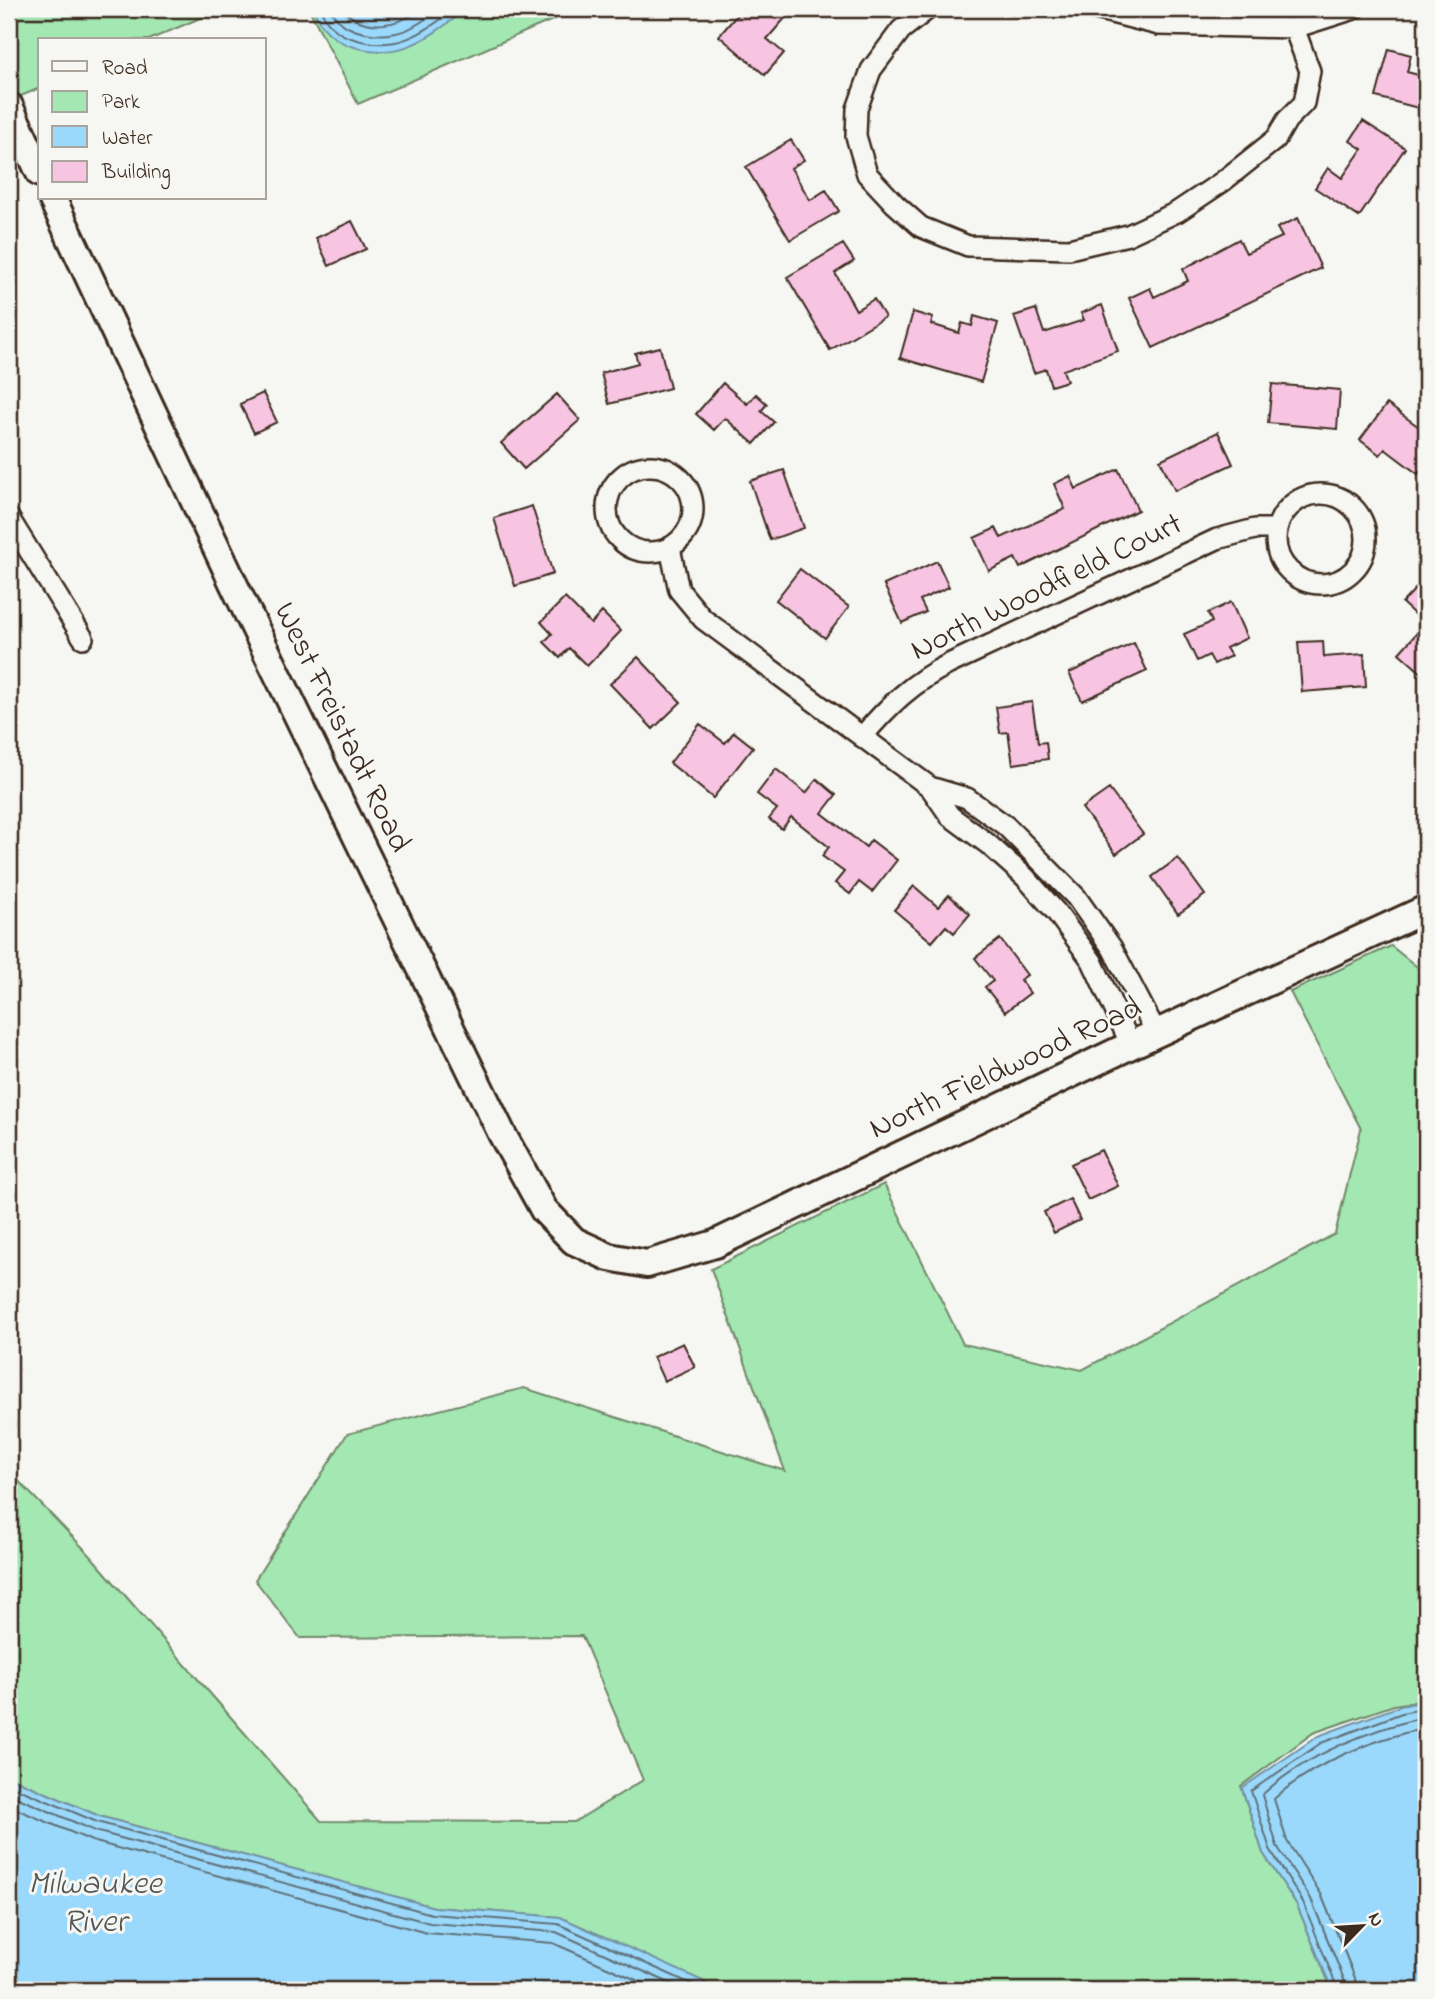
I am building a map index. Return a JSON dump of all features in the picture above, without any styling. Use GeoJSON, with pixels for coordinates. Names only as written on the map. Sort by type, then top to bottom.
{"type":"FeatureCollection","features":[{"type":"Feature","properties":{"kind":"street"},"geometry":{"type":"LineString","coordinates":[[928,9],[901,30],[871,70],[857,108],[856,136],[867,174],[895,204],[921,227],[968,246],[1069,249],[1128,235],[1177,212],[1222,182],[1276,139],[1287,120],[1304,103],[1310,71],[1294,28]]}},
{"type":"Feature","properties":{"kind":"street"},"geometry":{"type":"LineString","coordinates":[[1096,9],[1160,25],[1294,28],[1354,9]]}},
{"type":"Feature","properties":{"kind":"street"},"geometry":{"type":"LineString","coordinates":[[9,106],[38,169]]}},
{"type":"Feature","properties":{"kind":"street","name":"West Freistadt Road"},"geometry":{"type":"LineString","coordinates":[[53,200],[235,587],[502,1134],[544,1210],[574,1241],[609,1257]]}},
{"type":"Feature","properties":{"kind":"street"},"geometry":{"type":"LineString","coordinates":[[653,466],[673,472],[688,487],[693,508],[690,528],[681,540],[670,548],[642,552],[628,547],[617,537],[606,510],[615,483],[626,473],[639,467],[653,466]]}},
{"type":"Feature","properties":{"kind":"street"},"geometry":{"type":"LineString","coordinates":[[1334,495],[1357,512],[1364,525],[1366,540],[1356,568],[1331,583],[1316,584],[1301,579],[1289,570],[1280,558],[1276,544],[1277,529],[1282,515],[1304,496],[1334,495]]}},
{"type":"Feature","properties":{"kind":"street"},"geometry":{"type":"LineString","coordinates":[[9,518],[83,638]]}},
{"type":"Feature","properties":{"kind":"street","name":"North Woodfield Court"},"geometry":{"type":"LineString","coordinates":[[863,737],[883,712],[927,675],[1217,539],[1255,529],[1277,529]]}},
{"type":"Feature","properties":{"kind":"street"},"geometry":{"type":"LineString","coordinates":[[670,548],[679,590],[703,619],[930,787],[950,816],[988,844],[1025,877],[1056,912],[1091,961],[1131,1045]]}},
{"type":"Feature","properties":{"kind":"street"},"geometry":{"type":"LineString","coordinates":[[930,787],[967,798],[1006,826],[1076,897],[1112,948],[1157,1034]]}},
{"type":"Feature","properties":{"kind":"street"},"geometry":{"type":"LineString","coordinates":[[1025,877],[1041,859]]}},
{"type":"Feature","properties":{"kind":"street","name":"North Fieldwood Road"},"geometry":{"type":"LineString","coordinates":[[609,1257],[647,1264],[715,1244],[1131,1045],[1426,909]]}},
{"type":"Feature","properties":{"kind":"street"},"geometry":{"type":"LineString","coordinates":[[1091,961],[1112,948]]}},
{"type":"Feature","properties":{"kind":"green space"},"geometry":{"type":"Polygon","coordinates":[[[9,9],[221,9],[154,38],[38,38],[38,89],[9,101],[9,9]]]}},
{"type":"Feature","properties":{"kind":"green space"},"geometry":{"type":"Polygon","coordinates":[[[309,9],[578,9],[358,104],[309,9]]]}},
{"type":"Feature","properties":{"kind":"green space"},"geometry":{"type":"Polygon","coordinates":[[[1391,946],[1426,974],[1426,1700],[1394,1705],[1313,1733],[1241,1786],[1263,1853],[1297,1905],[1332,1990],[711,1990],[702,1981],[560,1917],[434,1907],[99,1816],[9,1777],[9,1471],[90,1555],[321,1821],[574,1822],[643,1780],[582,1636],[300,1638],[255,1580],[347,1434],[524,1388],[785,1471],[711,1269],[884,1184],[963,1344],[1082,1370],[1335,1234],[1361,1129],[1290,992],[1391,946]]]}},
{"type":"Feature","properties":{"kind":"water"},"geometry":{"type":"Polygon","coordinates":[[[313,9],[467,9],[414,44],[385,51],[351,46],[338,40],[323,27],[313,9]]]}},
{"type":"Feature","properties":{"kind":"water"},"geometry":{"type":"Polygon","coordinates":[[[1426,1701],[1426,1990],[1332,1990],[1297,1905],[1263,1853],[1242,1788],[1318,1736],[1400,1706],[1426,1701]]]}},
{"type":"Feature","properties":{"kind":"water","name":"Milwaukee River"},"geometry":{"type":"Polygon","coordinates":[[[9,1777],[99,1816],[434,1907],[560,1917],[703,1981],[711,1990],[9,1990],[9,1777]]]}},
{"type":"Feature","properties":{"kind":"building"},"geometry":{"type":"Polygon","coordinates":[[[742,9],[793,9],[767,39],[784,53],[765,75],[719,36],[742,9]]]}},
{"type":"Feature","properties":{"kind":"building"},"geometry":{"type":"Polygon","coordinates":[[[1389,49],[1411,55],[1407,72],[1426,77],[1426,110],[1376,97],[1389,49]]]}},
{"type":"Feature","properties":{"kind":"building"},"geometry":{"type":"Polygon","coordinates":[[[1363,121],[1405,148],[1359,217],[1315,188],[1328,168],[1342,178],[1362,149],[1350,141],[1363,121]]]}},
{"type":"Feature","properties":{"kind":"building"},"geometry":{"type":"Polygon","coordinates":[[[791,140],[804,160],[791,168],[810,200],[826,190],[839,211],[790,240],[746,167],[791,140]]]}},
{"type":"Feature","properties":{"kind":"building"},"geometry":{"type":"Polygon","coordinates":[[[1298,218],[1321,268],[1153,348],[1129,298],[1150,288],[1154,297],[1188,281],[1183,269],[1239,239],[1246,253],[1282,237],[1277,228],[1298,218]]]}},
{"type":"Feature","properties":{"kind":"building"},"geometry":{"type":"Polygon","coordinates":[[[352,221],[366,249],[329,266],[316,238],[352,221]]]}},
{"type":"Feature","properties":{"kind":"building"},"geometry":{"type":"Polygon","coordinates":[[[843,244],[854,261],[835,273],[856,310],[874,299],[885,317],[830,350],[787,277],[843,244]]]}},
{"type":"Feature","properties":{"kind":"building"},"geometry":{"type":"Polygon","coordinates":[[[1102,305],[1118,351],[1063,370],[1067,381],[1051,386],[1046,369],[1034,373],[1014,316],[1036,309],[1044,333],[1084,320],[1081,313],[1102,305]]]}},
{"type":"Feature","properties":{"kind":"building"},"geometry":{"type":"Polygon","coordinates":[[[913,312],[933,318],[931,324],[959,333],[962,323],[972,326],[974,316],[998,323],[981,382],[900,358],[913,312]]]}},
{"type":"Feature","properties":{"kind":"building"},"geometry":{"type":"Polygon","coordinates":[[[660,347],[670,388],[609,404],[601,373],[638,363],[635,353],[660,347]]]}},
{"type":"Feature","properties":{"kind":"building"},"geometry":{"type":"Polygon","coordinates":[[[723,383],[747,404],[756,394],[767,404],[761,411],[774,422],[754,444],[725,418],[714,430],[696,414],[723,383]]]}},
{"type":"Feature","properties":{"kind":"building"},"geometry":{"type":"Polygon","coordinates":[[[1272,384],[1340,390],[1337,429],[1268,423],[1272,384]]]}},
{"type":"Feature","properties":{"kind":"building"},"geometry":{"type":"Polygon","coordinates":[[[263,393],[277,422],[254,433],[240,404],[263,393]]]}},
{"type":"Feature","properties":{"kind":"building"},"geometry":{"type":"Polygon","coordinates":[[[557,394],[580,420],[524,469],[501,443],[557,394]]]}},
{"type":"Feature","properties":{"kind":"building"},"geometry":{"type":"Polygon","coordinates":[[[1387,404],[1426,432],[1426,463],[1418,474],[1385,449],[1380,455],[1360,440],[1387,404]]]}},
{"type":"Feature","properties":{"kind":"building"},"geometry":{"type":"Polygon","coordinates":[[[1218,432],[1233,464],[1175,491],[1160,460],[1218,432]]]}},
{"type":"Feature","properties":{"kind":"building"},"geometry":{"type":"Polygon","coordinates":[[[1118,469],[1138,510],[1020,568],[1015,558],[989,571],[974,538],[996,528],[1001,538],[1065,509],[1054,484],[1070,476],[1076,489],[1118,469]]]}},
{"type":"Feature","properties":{"kind":"building"},"geometry":{"type":"Polygon","coordinates":[[[784,470],[804,528],[770,540],[750,481],[784,470]]]}},
{"type":"Feature","properties":{"kind":"building"},"geometry":{"type":"Polygon","coordinates":[[[532,506],[553,574],[515,586],[494,518],[532,506]]]}},
{"type":"Feature","properties":{"kind":"building"},"geometry":{"type":"Polygon","coordinates":[[[937,561],[949,587],[920,600],[926,612],[902,623],[884,585],[937,561]]]}},
{"type":"Feature","properties":{"kind":"building"},"geometry":{"type":"Polygon","coordinates":[[[800,569],[849,607],[825,638],[776,600],[800,569]]]}},
{"type":"Feature","properties":{"kind":"building"},"geometry":{"type":"Polygon","coordinates":[[[1418,586],[1426,593],[1426,677],[1399,653],[1425,624],[1402,603],[1418,586]]]}},
{"type":"Feature","properties":{"kind":"building"},"geometry":{"type":"Polygon","coordinates":[[[565,598],[591,624],[602,612],[621,631],[587,666],[569,648],[560,658],[544,642],[552,634],[541,622],[565,598]]]}},
{"type":"Feature","properties":{"kind":"building"},"geometry":{"type":"Polygon","coordinates":[[[1231,602],[1247,638],[1226,648],[1231,656],[1214,664],[1209,655],[1197,661],[1184,634],[1212,622],[1208,613],[1231,602]]]}},
{"type":"Feature","properties":{"kind":"building"},"geometry":{"type":"Polygon","coordinates":[[[1323,641],[1324,657],[1364,654],[1366,687],[1302,692],[1298,642],[1323,641]]]}},
{"type":"Feature","properties":{"kind":"building"},"geometry":{"type":"Polygon","coordinates":[[[1134,643],[1147,671],[1082,701],[1069,673],[1134,643]]]}},
{"type":"Feature","properties":{"kind":"building"},"geometry":{"type":"Polygon","coordinates":[[[638,657],[681,702],[653,729],[610,684],[638,657]]]}},
{"type":"Feature","properties":{"kind":"building"},"geometry":{"type":"Polygon","coordinates":[[[1032,702],[1038,743],[1046,742],[1048,759],[1013,764],[1008,732],[1000,733],[996,707],[1032,702]]]}},
{"type":"Feature","properties":{"kind":"building"},"geometry":{"type":"Polygon","coordinates":[[[700,724],[725,743],[734,732],[753,747],[713,798],[670,763],[700,724]]]}},
{"type":"Feature","properties":{"kind":"building"},"geometry":{"type":"Polygon","coordinates":[[[776,769],[806,793],[817,779],[836,795],[822,813],[866,847],[871,840],[897,860],[872,892],[859,882],[850,894],[835,883],[844,872],[822,856],[829,847],[791,817],[782,829],[769,819],[777,809],[757,794],[776,769]]]}},
{"type":"Feature","properties":{"kind":"building"},"geometry":{"type":"Polygon","coordinates":[[[1109,789],[1143,834],[1116,854],[1082,808],[1109,789]]]}},
{"type":"Feature","properties":{"kind":"building"},"geometry":{"type":"Polygon","coordinates":[[[1178,858],[1205,895],[1178,914],[1152,877],[1178,858]]]}},
{"type":"Feature","properties":{"kind":"building"},"geometry":{"type":"Polygon","coordinates":[[[914,886],[938,907],[949,895],[970,914],[954,933],[946,926],[932,942],[894,910],[914,886]]]}},
{"type":"Feature","properties":{"kind":"building"},"geometry":{"type":"Polygon","coordinates":[[[1000,939],[1027,975],[1020,980],[1030,993],[1005,1012],[985,987],[993,981],[975,958],[1000,939]]]}},
{"type":"Feature","properties":{"kind":"building"},"geometry":{"type":"Polygon","coordinates":[[[1101,1150],[1118,1186],[1088,1200],[1071,1164],[1101,1150]]]}},
{"type":"Feature","properties":{"kind":"building"},"geometry":{"type":"Polygon","coordinates":[[[1070,1199],[1080,1220],[1054,1233],[1044,1212],[1070,1199]]]}},
{"type":"Feature","properties":{"kind":"building"},"geometry":{"type":"Polygon","coordinates":[[[683,1343],[695,1367],[664,1381],[653,1357],[683,1343]]]}}]}
